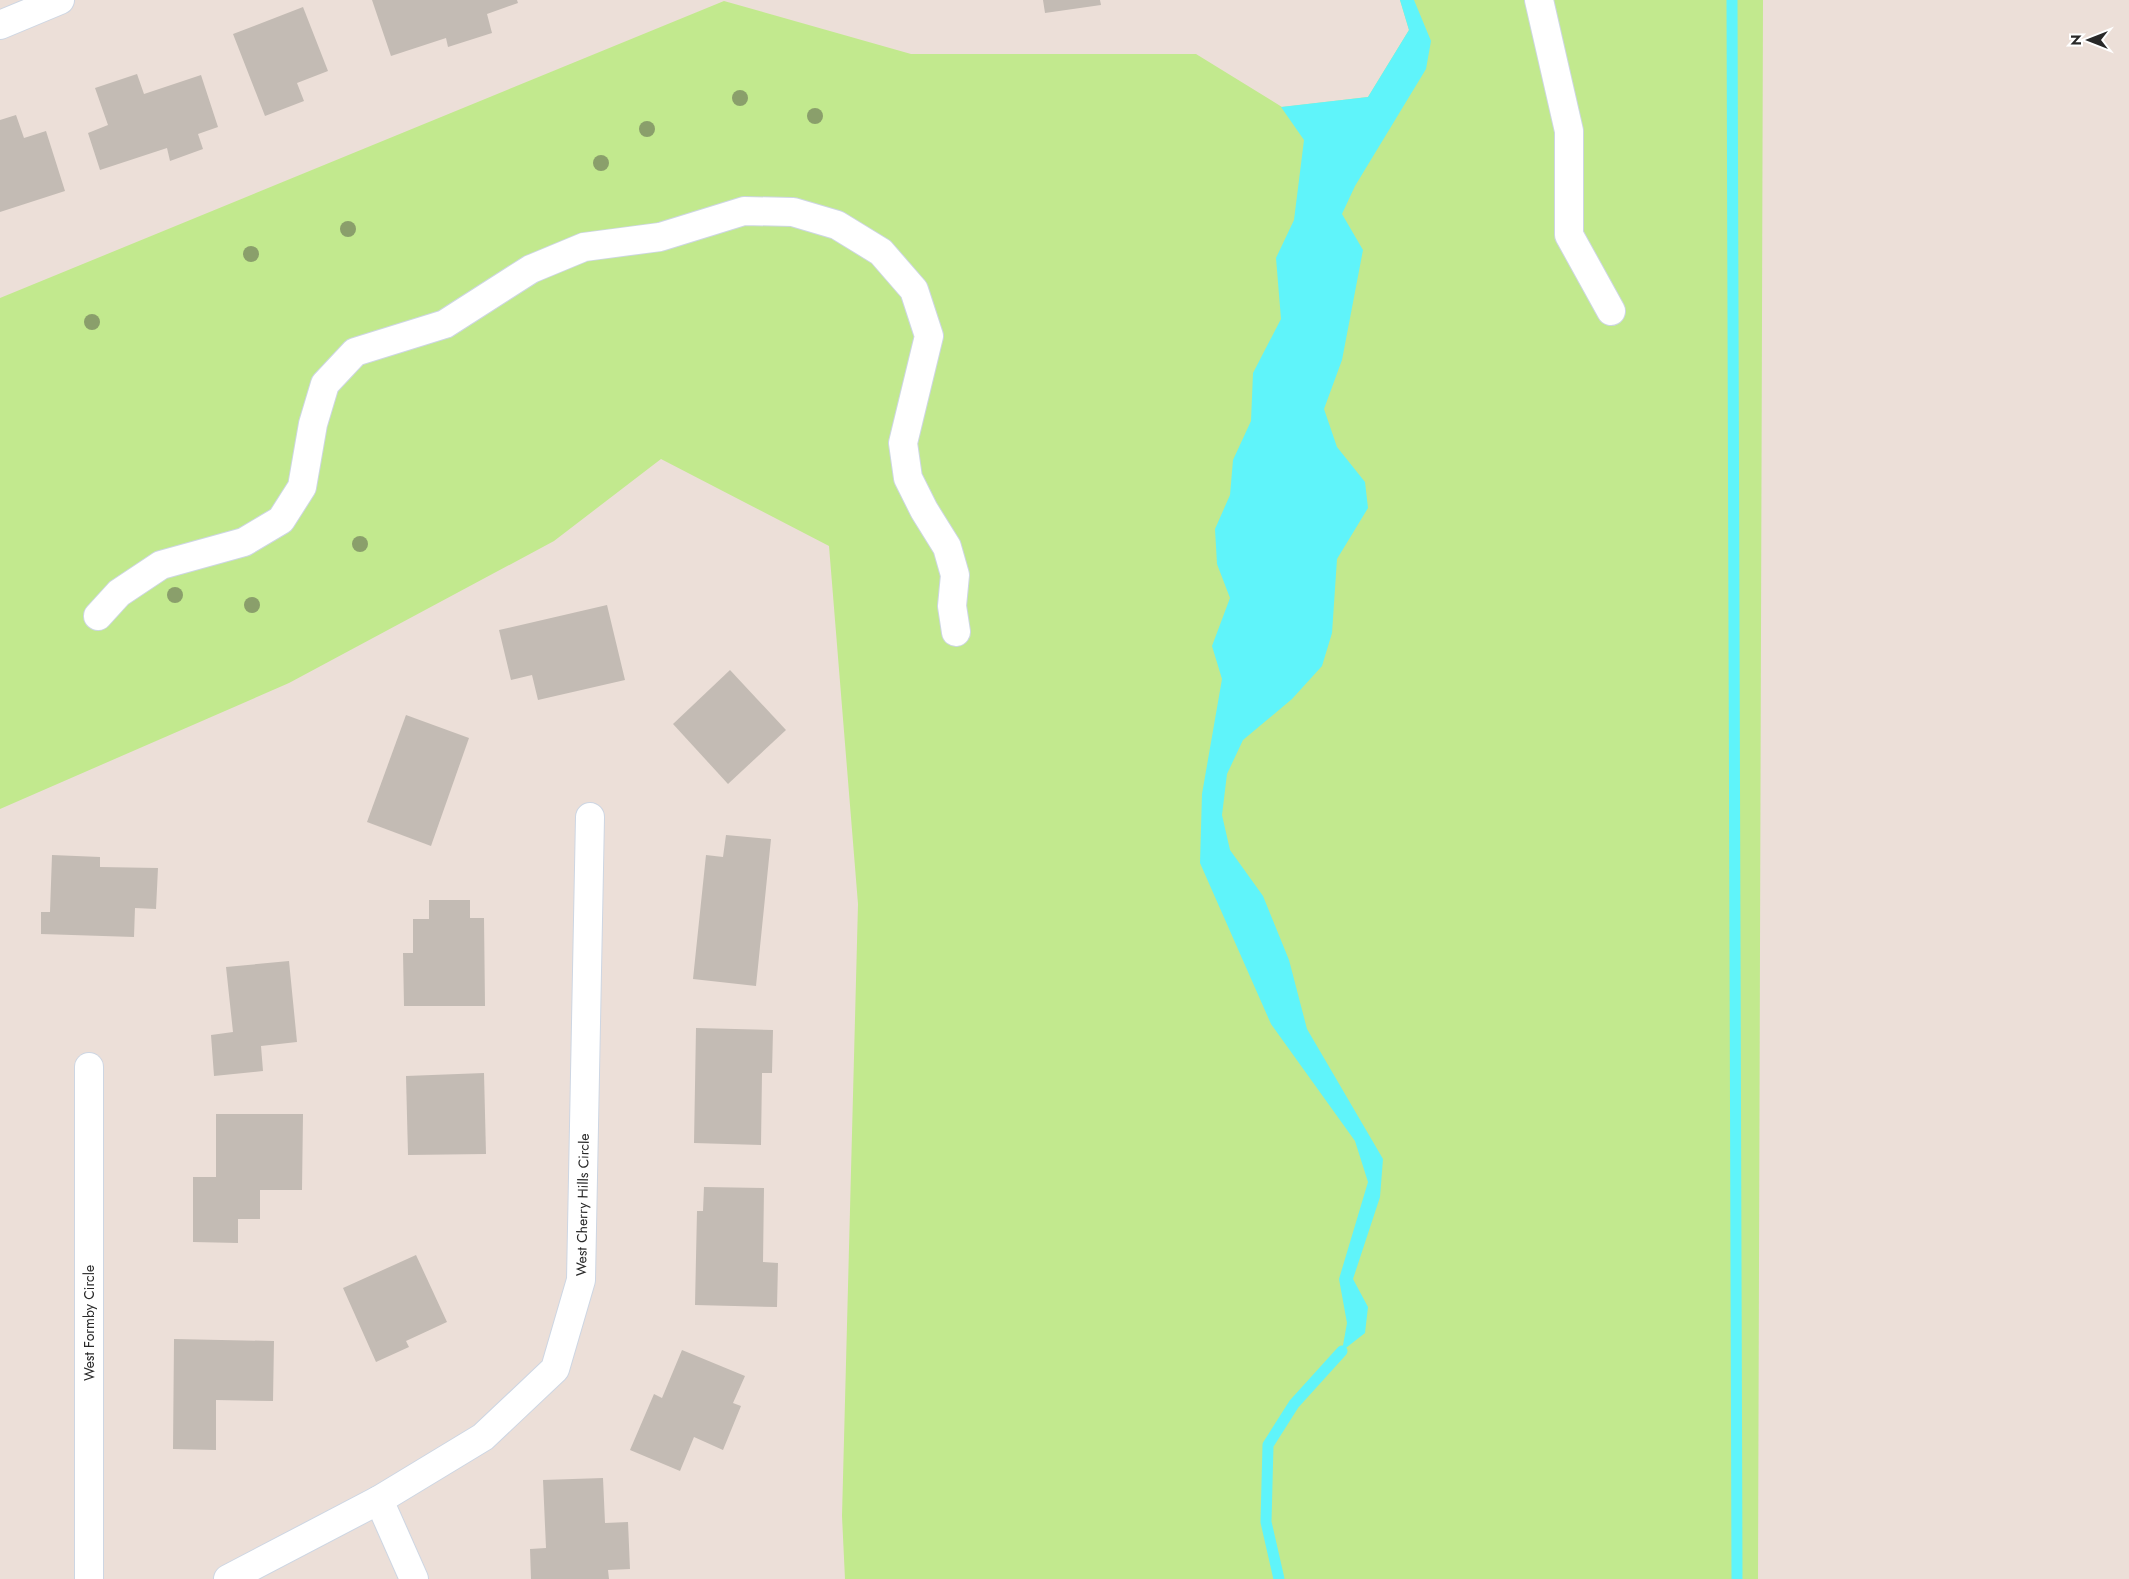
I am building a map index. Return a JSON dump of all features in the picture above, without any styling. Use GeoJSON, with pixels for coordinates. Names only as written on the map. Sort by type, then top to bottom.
{"type":"FeatureCollection","features":[{"type":"Feature","properties":{"kind":"street"},"geometry":{"type":"LineString","coordinates":[[0,24],[60,0]]}},
{"type":"Feature","properties":{"kind":"street"},"geometry":{"type":"LineString","coordinates":[[1539,0],[1569,131],[1569,235],[1610,310]]}},
{"type":"Feature","properties":{"kind":"street"},"geometry":{"type":"LineString","coordinates":[[98,616],[119,593],[161,565],[244,542],[281,520],[302,487],[313,424],[325,384],[355,352],[445,324],[531,269],[584,247],[660,237],[744,211],[793,212],[837,225],[881,252],[914,290],[929,336],[903,443],[904,452],[908,478],[924,510],[947,547],[955,575],[952,606],[956,632]]}},
{"type":"Feature","properties":{"kind":"street","name":"West Cherry Hills Circle"},"geometry":{"type":"LineString","coordinates":[[228,1579],[379,1500],[483,1437],[555,1369],[581,1280],[590,816]]}},
{"type":"Feature","properties":{"kind":"street","name":"West Formby Circle"},"geometry":{"type":"LineString","coordinates":[[88,1067],[89,1579]]}},
{"type":"Feature","properties":{"kind":"street"},"geometry":{"type":"LineString","coordinates":[[379,1500],[414,1579]]}},
{"type":"Feature","properties":{"kind":"green space"},"geometry":{"type":"Polygon","coordinates":[[[1400,0],[1763,0],[1758,1579],[845,1579],[842,1516],[858,904],[829,546],[661,459],[554,541],[289,683],[0,809],[0,298],[724,1],[911,54],[1196,54],[1282,107],[1368,97],[1409,30],[1400,0]]]}},
{"type":"Feature","properties":{"kind":"water"},"geometry":{"type":"Polygon","coordinates":[[[1400,0],[1414,0],[1431,41],[1426,69],[1355,186],[1342,214],[1363,250],[1342,360],[1324,409],[1337,447],[1365,482],[1368,508],[1337,559],[1332,633],[1322,666],[1292,699],[1243,740],[1227,774],[1222,815],[1230,850],[1263,896],[1289,960],[1307,1029],[1383,1159],[1380,1197],[1353,1279],[1368,1307],[1365,1333],[1342,1351],[1347,1323],[1339,1279],[1368,1182],[1355,1141],[1271,1024],[1200,863],[1202,794],[1222,679],[1212,646],[1230,598],[1217,564],[1215,529],[1230,495],[1233,460],[1251,421],[1253,373],[1281,319],[1276,258],[1294,220],[1304,140],[1281,107],[1368,97],[1409,30],[1400,0]]]}},
{"type":"Feature","properties":{"kind":"building"},"geometry":{"type":"Polygon","coordinates":[[[372,0],[517,0],[518,3],[487,14],[492,33],[448,47],[446,38],[391,56],[372,0]]]}},
{"type":"Feature","properties":{"kind":"building"},"geometry":{"type":"Polygon","coordinates":[[[1043,0],[1100,0],[1101,5],[1045,13],[1043,0]]]}},
{"type":"Feature","properties":{"kind":"building"},"geometry":{"type":"Polygon","coordinates":[[[303,7],[328,71],[297,83],[304,101],[265,116],[233,34],[303,7]]]}},
{"type":"Feature","properties":{"kind":"building"},"geometry":{"type":"Polygon","coordinates":[[[137,74],[144,94],[201,75],[218,127],[198,134],[203,149],[170,161],[167,148],[100,170],[88,133],[108,125],[95,88],[137,74]]]}},
{"type":"Feature","properties":{"kind":"building"},"geometry":{"type":"Polygon","coordinates":[[[16,115],[24,138],[46,131],[65,191],[0,212],[0,120],[16,115]]]}},
{"type":"Feature","properties":{"kind":"building"},"geometry":{"type":"Polygon","coordinates":[[[607,605],[625,680],[538,700],[532,675],[511,680],[499,630],[607,605]]]}},
{"type":"Feature","properties":{"kind":"building"},"geometry":{"type":"Polygon","coordinates":[[[730,670],[786,730],[728,784],[673,724],[730,670]]]}},
{"type":"Feature","properties":{"kind":"building"},"geometry":{"type":"Polygon","coordinates":[[[406,715],[469,738],[431,846],[367,822],[406,715]]]}},
{"type":"Feature","properties":{"kind":"building"},"geometry":{"type":"Polygon","coordinates":[[[726,835],[771,839],[756,986],[693,979],[706,855],[723,857],[726,835]]]}},
{"type":"Feature","properties":{"kind":"building"},"geometry":{"type":"Polygon","coordinates":[[[52,855],[100,857],[100,867],[158,868],[156,909],[135,908],[134,937],[41,934],[41,912],[50,912],[52,855]]]}},
{"type":"Feature","properties":{"kind":"building"},"geometry":{"type":"Polygon","coordinates":[[[429,900],[470,900],[470,918],[484,918],[485,1006],[404,1006],[403,953],[413,953],[413,919],[429,919],[429,900]]]}},
{"type":"Feature","properties":{"kind":"building"},"geometry":{"type":"Polygon","coordinates":[[[289,961],[297,1042],[261,1046],[263,1071],[214,1076],[211,1035],[233,1032],[226,967],[289,961]]]}},
{"type":"Feature","properties":{"kind":"building"},"geometry":{"type":"Polygon","coordinates":[[[696,1028],[773,1030],[772,1073],[762,1073],[761,1145],[694,1143],[696,1028]]]}},
{"type":"Feature","properties":{"kind":"building"},"geometry":{"type":"Polygon","coordinates":[[[484,1073],[486,1154],[408,1155],[406,1076],[484,1073]]]}},
{"type":"Feature","properties":{"kind":"building"},"geometry":{"type":"Polygon","coordinates":[[[216,1114],[303,1114],[302,1190],[260,1190],[260,1219],[238,1219],[238,1243],[193,1242],[193,1177],[216,1177],[216,1114]]]}},
{"type":"Feature","properties":{"kind":"building"},"geometry":{"type":"Polygon","coordinates":[[[704,1187],[764,1188],[763,1262],[778,1263],[777,1307],[695,1305],[697,1211],[703,1211],[704,1187]]]}},
{"type":"Feature","properties":{"kind":"building"},"geometry":{"type":"Polygon","coordinates":[[[416,1255],[447,1322],[406,1341],[409,1347],[376,1362],[343,1288],[416,1255]]]}},
{"type":"Feature","properties":{"kind":"building"},"geometry":{"type":"Polygon","coordinates":[[[174,1339],[274,1341],[273,1401],[216,1400],[216,1450],[173,1449],[174,1339]]]}},
{"type":"Feature","properties":{"kind":"building"},"geometry":{"type":"Polygon","coordinates":[[[682,1350],[745,1376],[733,1403],[741,1406],[723,1450],[694,1437],[680,1471],[630,1450],[654,1394],[662,1398],[682,1350]]]}},
{"type":"Feature","properties":{"kind":"building"},"geometry":{"type":"Polygon","coordinates":[[[603,1478],[605,1523],[628,1522],[630,1569],[608,1570],[609,1579],[531,1579],[530,1549],[546,1548],[543,1480],[603,1478]]]}},
{"type":"Feature","properties":{"kind":"waterway"},"geometry":{"type":"LineString","coordinates":[[1732,0],[1737,1579]]}},
{"type":"Feature","properties":{"kind":"waterway"},"geometry":{"type":"LineString","coordinates":[[1279,1579],[1266,1522],[1268,1445],[1294,1404],[1342,1351]]}}]}
